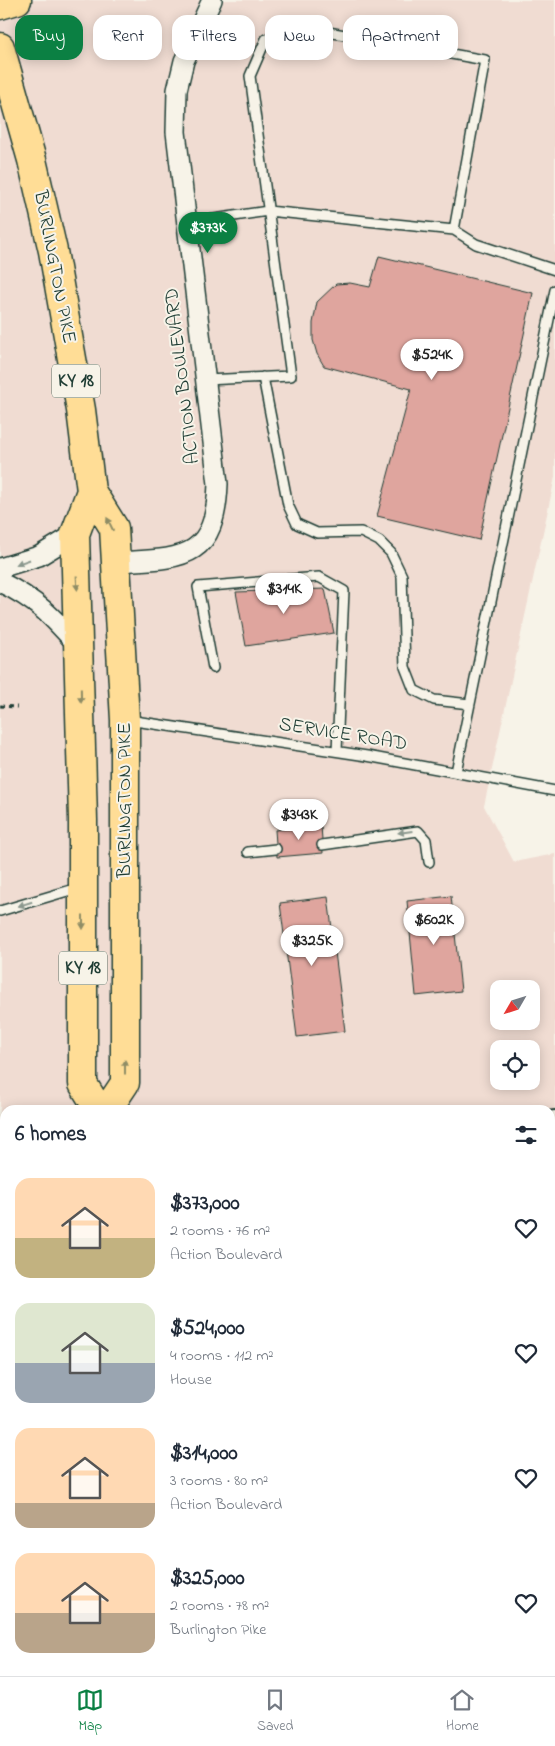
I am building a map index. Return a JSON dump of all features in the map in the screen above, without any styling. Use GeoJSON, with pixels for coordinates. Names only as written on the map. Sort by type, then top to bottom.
{"type":"FeatureCollection","features":[{"type":"Feature","properties":{"kind":"main road"},"geometry":{"type":"LineString","coordinates":[[0,5],[17,0]]}},
{"type":"Feature","properties":{"kind":"main road","name":"BURLINGTON PIKE"},"geometry":{"type":"LineString","coordinates":[[0,47],[32,160],[53,251],[81,410],[91,491],[114,528],[125,720],[126,1083],[111,1105]]}},
{"type":"Feature","properties":{"kind":"main road","name":"BURLINGTON PIKE"},"geometry":{"type":"LineString","coordinates":[[91,491],[75,534],[80,648],[83,1084],[96,1105]]}},
{"type":"Feature","properties":{"kind":"street","name":"ACTION BOULEVARD"},"geometry":{"type":"LineString","coordinates":[[117,562],[173,558],[192,552],[204,539],[212,523],[217,506],[218,484],[176,132],[177,90],[184,61],[212,0]]}},
{"type":"Feature","properties":{"kind":"street"},"geometry":{"type":"LineString","coordinates":[[0,568],[39,556],[75,534]]}},
{"type":"Feature","properties":{"kind":"street"},"geometry":{"type":"LineString","coordinates":[[0,582],[23,593],[50,614],[80,648]]}},
{"type":"Feature","properties":{"kind":"lane"},"geometry":{"type":"LineString","coordinates":[[206,380],[291,376],[250,76],[266,39],[300,26],[485,60],[454,230]]}},
{"type":"Feature","properties":{"kind":"lane"},"geometry":{"type":"LineString","coordinates":[[187,224],[268,211],[454,230],[476,244],[555,270]]}},
{"type":"Feature","properties":{"kind":"lane"},"geometry":{"type":"LineString","coordinates":[[456,772],[555,290]]}},
{"type":"Feature","properties":{"kind":"lane"},"geometry":{"type":"LineString","coordinates":[[264,377],[288,505],[296,524],[317,533],[361,532],[379,541],[391,553],[402,576],[405,668],[414,690],[434,700],[470,704]]}},
{"type":"Feature","properties":{"kind":"lane"},"geometry":{"type":"LineString","coordinates":[[213,668],[198,587],[319,577],[344,591],[337,751]]}},
{"type":"Feature","properties":{"kind":"lane","name":"SERVICE ROAD"},"geometry":{"type":"LineString","coordinates":[[125,720],[337,751],[555,791]]}},
{"type":"Feature","properties":{"kind":"lane"},"geometry":{"type":"LineString","coordinates":[[322,845],[418,831],[426,840],[429,862]]}},
{"type":"Feature","properties":{"kind":"lane"},"geometry":{"type":"LineString","coordinates":[[248,852],[276,850]]}},
{"type":"Feature","properties":{"kind":"lane"},"geometry":{"type":"LineString","coordinates":[[0,912],[83,886]]}},
{"type":"Feature","properties":{"kind":"path"},"geometry":{"type":"LineString","coordinates":[[0,706],[17,708]]}},
{"type":"Feature","properties":{"kind":"shaded area"},"geometry":{"type":"Polygon","coordinates":[[[17,0],[555,0],[555,477],[484,806],[514,862],[555,854],[555,1105],[0,1105],[0,5],[17,0]]]}},
{"type":"Feature","properties":{"kind":"building"},"geometry":{"type":"Polygon","coordinates":[[[379,256],[533,293],[479,540],[377,516],[411,389],[324,366],[317,354],[313,340],[313,323],[317,302],[336,284],[350,283],[370,287],[379,256]]]}},
{"type":"Feature","properties":{"kind":"building"},"geometry":{"type":"Polygon","coordinates":[[[325,589],[334,633],[246,646],[236,592],[325,589]]]}},
{"type":"Feature","properties":{"kind":"building"},"geometry":{"type":"Polygon","coordinates":[[[321,826],[323,853],[277,857],[275,830],[321,826]]]}},
{"type":"Feature","properties":{"kind":"building"},"geometry":{"type":"Polygon","coordinates":[[[451,896],[461,991],[416,996],[407,901],[451,896]]]}},
{"type":"Feature","properties":{"kind":"building"},"geometry":{"type":"Polygon","coordinates":[[[328,897],[345,1031],[297,1037],[280,903],[328,897]]]}}]}
